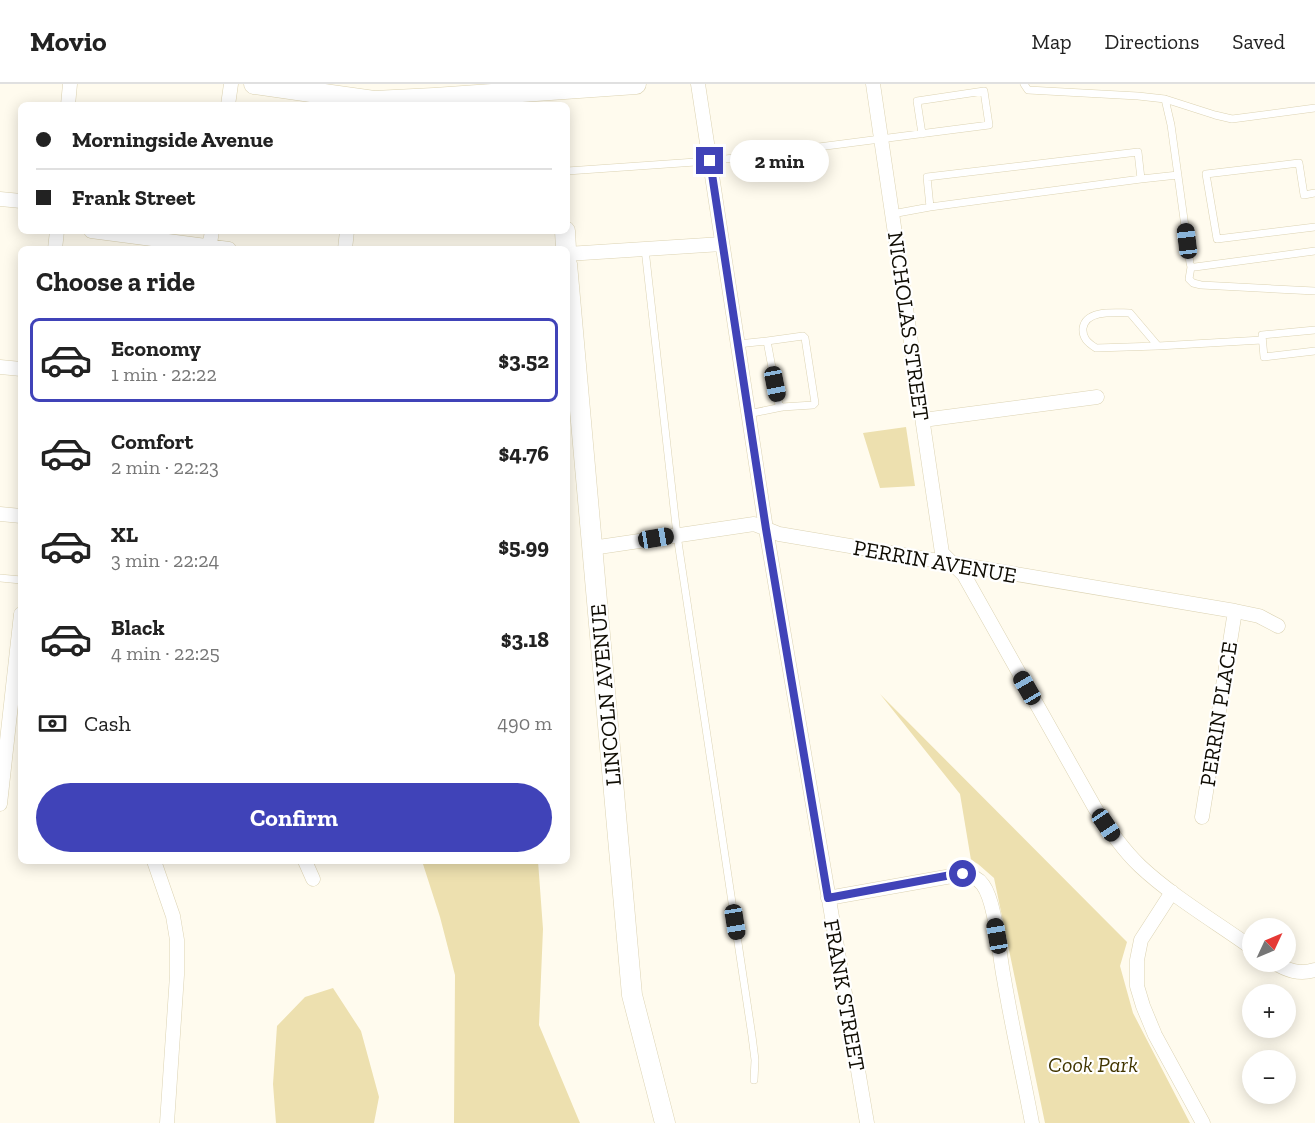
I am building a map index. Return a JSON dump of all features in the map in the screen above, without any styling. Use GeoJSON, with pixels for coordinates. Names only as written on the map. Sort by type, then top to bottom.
{"type":"FeatureCollection","features":[{"type":"Feature","properties":{"kind":"street"},"geometry":{"type":"LineString","coordinates":[[68,102],[70,84]]}},
{"type":"Feature","properties":{"kind":"street"},"geometry":{"type":"LineString","coordinates":[[228,102],[231,84]]}},
{"type":"Feature","properties":{"kind":"street"},"geometry":{"type":"LineString","coordinates":[[254,84],[361,96],[374,101],[404,96],[434,95],[556,98],[636,84]]}},
{"type":"Feature","properties":{"kind":"street","name":"FRANK STREET"},"geometry":{"type":"LineString","coordinates":[[698,84],[766,529],[867,1123]]}},
{"type":"Feature","properties":{"kind":"street","name":"NICHOLAS STREET"},"geometry":{"type":"LineString","coordinates":[[873,84],[942,553],[964,575],[1095,808],[1117,841],[1140,866],[1172,892],[1242,941]]}},
{"type":"Feature","properties":{"kind":"street"},"geometry":{"type":"LineString","coordinates":[[0,199],[18,201]]}},
{"type":"Feature","properties":{"kind":"street"},"geometry":{"type":"LineString","coordinates":[[112,234],[195,246]]}},
{"type":"Feature","properties":{"kind":"street"},"geometry":{"type":"LineString","coordinates":[[570,254],[722,244]]}},
{"type":"Feature","properties":{"kind":"street","name":"LINCOLN AVENUE"},"geometry":{"type":"LineString","coordinates":[[570,298],[632,995],[665,1123]]}},
{"type":"Feature","properties":{"kind":"street"},"geometry":{"type":"LineString","coordinates":[[0,367],[18,369]]}},
{"type":"Feature","properties":{"kind":"street"},"geometry":{"type":"LineString","coordinates":[[923,420],[1097,397]]}},
{"type":"Feature","properties":{"kind":"street"},"geometry":{"type":"LineString","coordinates":[[0,514],[18,516]]}},
{"type":"Feature","properties":{"kind":"street","name":"PERRIN AVENUE"},"geometry":{"type":"LineString","coordinates":[[592,548],[754,524],[779,534],[1235,611],[1259,616],[1278,626]]}},
{"type":"Feature","properties":{"kind":"street","name":"PERRIN PLACE"},"geometry":{"type":"LineString","coordinates":[[1202,818],[1235,611]]}},
{"type":"Feature","properties":{"kind":"street"},"geometry":{"type":"LineString","coordinates":[[0,797],[18,640]]}},
{"type":"Feature","properties":{"kind":"street"},"geometry":{"type":"LineString","coordinates":[[155,864],[173,916],[177,940],[168,1123]]}},
{"type":"Feature","properties":{"kind":"street"},"geometry":{"type":"LineString","coordinates":[[306,864],[313,879]]}},
{"type":"Feature","properties":{"kind":"street"},"geometry":{"type":"LineString","coordinates":[[828,898],[951,875],[969,875],[982,884],[987,892],[993,914],[1032,1123]]}},
{"type":"Feature","properties":{"kind":"street"},"geometry":{"type":"LineString","coordinates":[[1172,892],[1142,940],[1137,960],[1137,986],[1155,1035],[1203,1123]]}},
{"type":"Feature","properties":{"kind":"street"},"geometry":{"type":"LineString","coordinates":[[1296,972],[1315,970]]}},
{"type":"Feature","properties":{"kind":"lane"},"geometry":{"type":"LineString","coordinates":[[1024,84],[1028,90],[1165,99],[1232,119],[1315,108]]}},
{"type":"Feature","properties":{"kind":"lane"},"geometry":{"type":"LineString","coordinates":[[1041,84],[1049,92]]}},
{"type":"Feature","properties":{"kind":"lane"},"geometry":{"type":"LineString","coordinates":[[570,171],[710,161],[922,134],[989,125],[984,91],[917,101],[922,134]]}},
{"type":"Feature","properties":{"kind":"lane"},"geometry":{"type":"LineString","coordinates":[[1165,99],[1171,124],[1191,267],[1189,279],[1200,285],[1315,291]]}},
{"type":"Feature","properties":{"kind":"lane"},"geometry":{"type":"LineString","coordinates":[[930,207],[927,177],[1138,152],[1141,179]]}},
{"type":"Feature","properties":{"kind":"lane"},"geometry":{"type":"LineString","coordinates":[[1315,193],[1304,195],[1299,163],[1206,174],[1216,239],[1315,227]]}},
{"type":"Feature","properties":{"kind":"lane"},"geometry":{"type":"LineString","coordinates":[[892,214],[930,207],[1178,175]]}},
{"type":"Feature","properties":{"kind":"lane"},"geometry":{"type":"LineString","coordinates":[[645,249],[677,535],[752,1036],[755,1060],[754,1080]]}},
{"type":"Feature","properties":{"kind":"lane"},"geometry":{"type":"LineString","coordinates":[[1191,267],[1315,251]]}},
{"type":"Feature","properties":{"kind":"lane"},"geometry":{"type":"LineString","coordinates":[[1158,346],[1130,313],[1097,314],[1089,318],[1082,331],[1084,338],[1095,348],[1158,346],[1262,340]]}},
{"type":"Feature","properties":{"kind":"lane"},"geometry":{"type":"LineString","coordinates":[[1315,330],[1262,335],[1264,357],[1315,351]]}},
{"type":"Feature","properties":{"kind":"lane"},"geometry":{"type":"LineString","coordinates":[[738,344],[803,336],[815,403],[748,414]]}},
{"type":"Feature","properties":{"kind":"lane"},"geometry":{"type":"LineString","coordinates":[[767,341],[779,405],[782,407]]}},
{"type":"Feature","properties":{"kind":"lane"},"geometry":{"type":"LineString","coordinates":[[0,578],[18,580]]}},
{"type":"Feature","properties":{"kind":"green space"},"geometry":{"type":"Polygon","coordinates":[[[906,427],[915,486],[880,488],[863,433],[906,427]]]}},
{"type":"Feature","properties":{"kind":"green space","name":"Cook Park"},"geometry":{"type":"Polygon","coordinates":[[[880,694],[1127,942],[1120,966],[1133,1013],[1190,1123],[1045,1123],[994,878],[971,860],[960,794],[880,694]]]}},
{"type":"Feature","properties":{"kind":"green space"},"geometry":{"type":"Polygon","coordinates":[[[423,864],[538,864],[543,929],[539,1025],[580,1123],[454,1123],[455,975],[423,864]]]}},
{"type":"Feature","properties":{"kind":"green space"},"geometry":{"type":"Polygon","coordinates":[[[333,988],[361,1031],[379,1097],[374,1123],[276,1123],[273,1084],[277,1026],[305,997],[333,988]]]}},
{"type":"Feature","properties":{"kind":"route"},"geometry":{"type":"LineString","coordinates":[[710,161],[766,529],[828,898],[963,874]]}}]}
